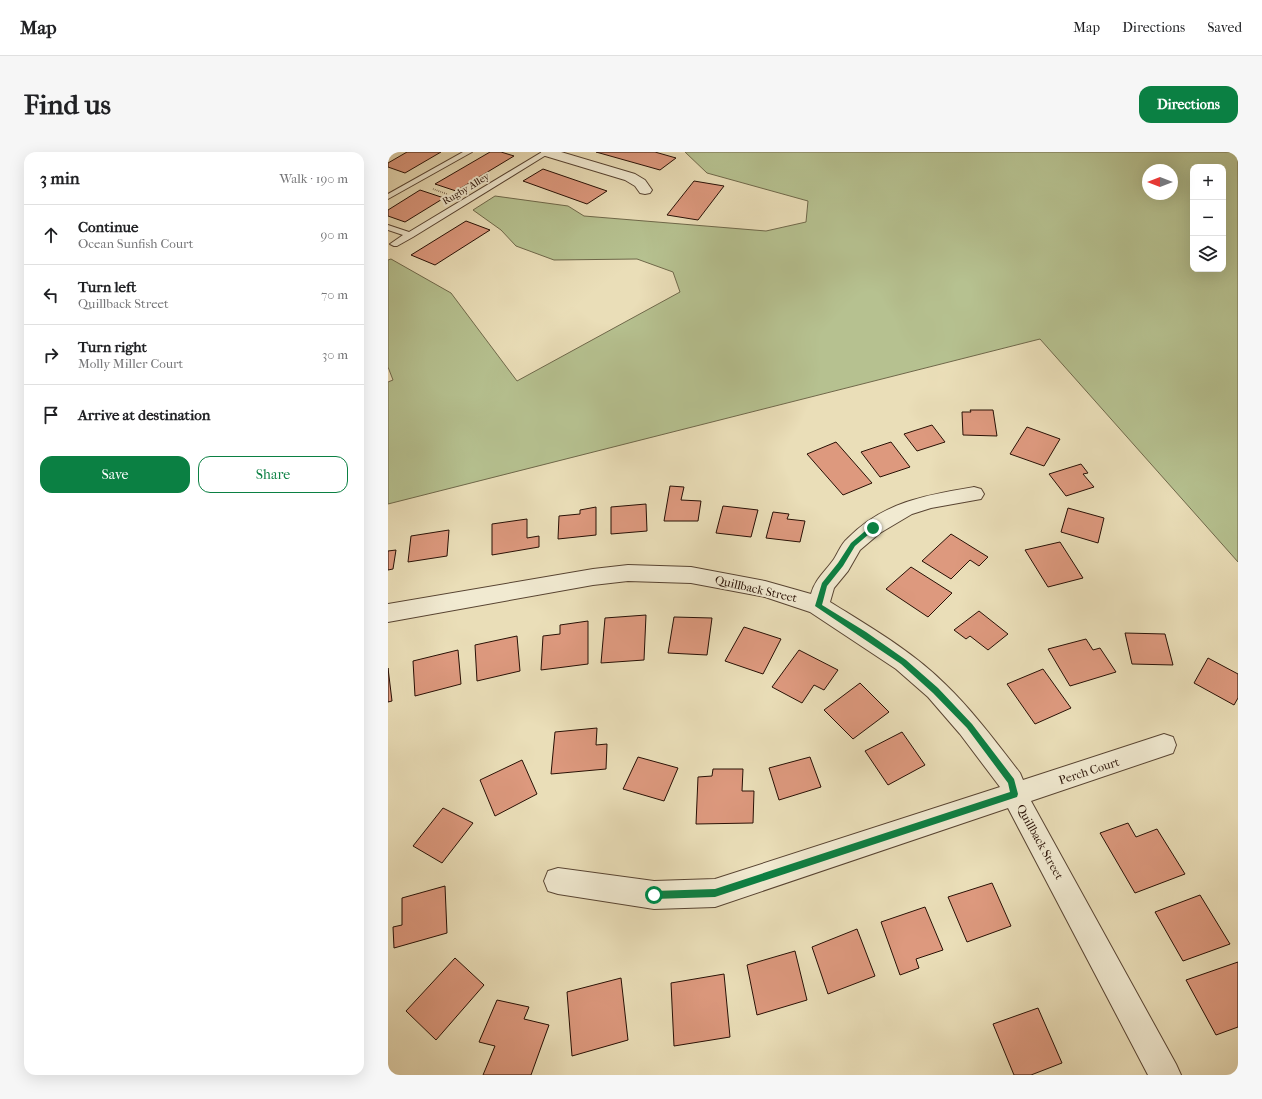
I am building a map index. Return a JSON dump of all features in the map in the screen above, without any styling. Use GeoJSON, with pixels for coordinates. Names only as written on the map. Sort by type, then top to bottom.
{"type":"FeatureCollection","features":[{"type":"Feature","properties":{"kind":"street"},"geometry":{"type":"LineString","coordinates":[[547,152],[630,178],[640,183],[645,190]]}},
{"type":"Feature","properties":{"kind":"street"},"geometry":{"type":"LineString","coordinates":[[818,606],[824,585],[840,565],[853,545],[873,528],[905,510],[930,501],[974,494]]}},
{"type":"Feature","properties":{"kind":"street","name":"Quillback Street"},"geometry":{"type":"LineString","coordinates":[[388,613],[562,582],[628,573],[691,575],[727,581],[765,589],[794,597],[818,606],[864,634],[904,662],[936,690],[969,726],[1011,781],[1014,794],[1165,1075]]}},
{"type":"Feature","properties":{"kind":"street","name":"Perch Court"},"geometry":{"type":"LineString","coordinates":[[558,881],[654,895],[715,893],[1164,745]]}},
{"type":"Feature","properties":{"kind":"lane"},"geometry":{"type":"LineString","coordinates":[[388,197],[468,152]]}},
{"type":"Feature","properties":{"kind":"lane","name":"Rugby Alley"},"geometry":{"type":"LineString","coordinates":[[394,244],[547,152]]}},
{"type":"Feature","properties":{"kind":"lane"},"geometry":{"type":"LineString","coordinates":[[388,227],[410,234]]}},
{"type":"Feature","properties":{"kind":"path"},"geometry":{"type":"LineString","coordinates":[[426,186],[466,200]]}},
{"type":"Feature","properties":{"kind":"green space"},"geometry":{"type":"Polygon","coordinates":[[[685,152],[1238,152],[1238,562],[1040,339],[388,504],[388,382],[393,380],[388,367],[388,260],[391,259],[451,293],[517,381],[680,292],[673,272],[637,259],[554,260],[516,246],[501,230],[473,210],[495,196],[568,206],[584,216],[766,231],[806,222],[808,201],[707,173],[685,152]]]}},
{"type":"Feature","properties":{"kind":"building"},"geometry":{"type":"Polygon","coordinates":[[[407,152],[441,152],[405,173],[388,167],[388,163],[407,152]]]}},
{"type":"Feature","properties":{"kind":"building"},"geometry":{"type":"Polygon","coordinates":[[[490,152],[501,152],[514,156],[456,191],[435,184],[490,152]]]}},
{"type":"Feature","properties":{"kind":"building"},"geometry":{"type":"Polygon","coordinates":[[[596,152],[655,152],[676,158],[660,170],[596,152]]]}},
{"type":"Feature","properties":{"kind":"building"},"geometry":{"type":"Polygon","coordinates":[[[543,169],[607,191],[587,204],[523,181],[543,169]]]}},
{"type":"Feature","properties":{"kind":"building"},"geometry":{"type":"Polygon","coordinates":[[[694,181],[724,186],[698,220],[667,215],[694,181]]]}},
{"type":"Feature","properties":{"kind":"building"},"geometry":{"type":"Polygon","coordinates":[[[420,190],[444,198],[405,222],[388,216],[388,210],[420,190]]]}},
{"type":"Feature","properties":{"kind":"building"},"geometry":{"type":"Polygon","coordinates":[[[466,221],[490,230],[435,265],[411,255],[466,221]]]}},
{"type":"Feature","properties":{"kind":"building"},"geometry":{"type":"Polygon","coordinates":[[[970,410],[993,410],[997,436],[963,435],[962,412],[971,412],[970,410]]]}},
{"type":"Feature","properties":{"kind":"building"},"geometry":{"type":"Polygon","coordinates":[[[932,425],[945,442],[917,451],[904,434],[932,425]]]}},
{"type":"Feature","properties":{"kind":"building"},"geometry":{"type":"Polygon","coordinates":[[[1027,427],[1060,439],[1044,466],[1010,454],[1027,427]]]}},
{"type":"Feature","properties":{"kind":"building"},"geometry":{"type":"Polygon","coordinates":[[[836,442],[872,483],[843,495],[807,454],[836,442]]]}},
{"type":"Feature","properties":{"kind":"building"},"geometry":{"type":"Polygon","coordinates":[[[891,442],[910,467],[880,477],[861,452],[891,442]]]}},
{"type":"Feature","properties":{"kind":"building"},"geometry":{"type":"Polygon","coordinates":[[[1081,464],[1088,473],[1083,474],[1094,487],[1066,496],[1049,474],[1081,464]]]}},
{"type":"Feature","properties":{"kind":"building"},"geometry":{"type":"Polygon","coordinates":[[[670,486],[684,487],[681,500],[701,501],[698,521],[664,521],[670,486]]]}},
{"type":"Feature","properties":{"kind":"building"},"geometry":{"type":"Polygon","coordinates":[[[646,504],[647,531],[611,534],[611,507],[646,504]]]}},
{"type":"Feature","properties":{"kind":"building"},"geometry":{"type":"Polygon","coordinates":[[[723,506],[758,510],[751,537],[716,533],[723,506]]]}},
{"type":"Feature","properties":{"kind":"building"},"geometry":{"type":"Polygon","coordinates":[[[596,507],[596,535],[558,539],[559,516],[580,514],[580,510],[596,507]]]}},
{"type":"Feature","properties":{"kind":"building"},"geometry":{"type":"Polygon","coordinates":[[[1068,508],[1104,518],[1098,543],[1061,532],[1068,508]]]}},
{"type":"Feature","properties":{"kind":"building"},"geometry":{"type":"Polygon","coordinates":[[[773,512],[789,514],[787,519],[805,521],[800,542],[766,538],[773,512]]]}},
{"type":"Feature","properties":{"kind":"building"},"geometry":{"type":"Polygon","coordinates":[[[527,519],[527,538],[539,536],[539,547],[492,555],[492,524],[527,519]]]}},
{"type":"Feature","properties":{"kind":"building"},"geometry":{"type":"Polygon","coordinates":[[[449,530],[447,556],[408,562],[411,536],[449,530]]]}},
{"type":"Feature","properties":{"kind":"building"},"geometry":{"type":"Polygon","coordinates":[[[951,534],[988,557],[979,566],[970,560],[951,579],[922,561],[951,534]]]}},
{"type":"Feature","properties":{"kind":"building"},"geometry":{"type":"Polygon","coordinates":[[[1060,542],[1083,578],[1048,587],[1025,550],[1060,542]]]}},
{"type":"Feature","properties":{"kind":"building"},"geometry":{"type":"Polygon","coordinates":[[[396,550],[393,569],[388,570],[388,551],[396,550]]]}},
{"type":"Feature","properties":{"kind":"building"},"geometry":{"type":"Polygon","coordinates":[[[911,567],[952,593],[928,617],[886,589],[911,567]]]}},
{"type":"Feature","properties":{"kind":"building"},"geometry":{"type":"Polygon","coordinates":[[[979,611],[1008,634],[988,650],[970,636],[966,639],[954,630],[979,611]]]}},
{"type":"Feature","properties":{"kind":"building"},"geometry":{"type":"Polygon","coordinates":[[[646,615],[644,660],[601,663],[605,618],[646,615]]]}},
{"type":"Feature","properties":{"kind":"building"},"geometry":{"type":"Polygon","coordinates":[[[674,617],[712,618],[707,655],[668,653],[674,617]]]}},
{"type":"Feature","properties":{"kind":"building"},"geometry":{"type":"Polygon","coordinates":[[[588,621],[588,664],[541,670],[543,636],[560,634],[560,625],[588,621]]]}},
{"type":"Feature","properties":{"kind":"building"},"geometry":{"type":"Polygon","coordinates":[[[744,627],[781,639],[763,674],[725,661],[744,627]]]}},
{"type":"Feature","properties":{"kind":"building"},"geometry":{"type":"Polygon","coordinates":[[[1125,633],[1165,634],[1173,665],[1132,664],[1125,633]]]}},
{"type":"Feature","properties":{"kind":"building"},"geometry":{"type":"Polygon","coordinates":[[[517,636],[520,671],[477,681],[475,645],[517,636]]]}},
{"type":"Feature","properties":{"kind":"building"},"geometry":{"type":"Polygon","coordinates":[[[1086,639],[1093,650],[1100,648],[1116,672],[1070,686],[1048,649],[1086,639]]]}},
{"type":"Feature","properties":{"kind":"building"},"geometry":{"type":"Polygon","coordinates":[[[458,650],[461,684],[415,696],[413,661],[458,650]]]}},
{"type":"Feature","properties":{"kind":"building"},"geometry":{"type":"Polygon","coordinates":[[[799,650],[838,670],[824,690],[814,685],[802,703],[772,687],[799,650]]]}},
{"type":"Feature","properties":{"kind":"building"},"geometry":{"type":"Polygon","coordinates":[[[1208,658],[1238,674],[1238,698],[1234,705],[1194,683],[1208,658]]]}},
{"type":"Feature","properties":{"kind":"building"},"geometry":{"type":"Polygon","coordinates":[[[388,668],[392,701],[388,702],[388,668]]]}},
{"type":"Feature","properties":{"kind":"building"},"geometry":{"type":"Polygon","coordinates":[[[1043,669],[1071,708],[1035,724],[1007,684],[1043,669]]]}},
{"type":"Feature","properties":{"kind":"building"},"geometry":{"type":"Polygon","coordinates":[[[860,683],[889,712],[853,739],[824,710],[860,683]]]}},
{"type":"Feature","properties":{"kind":"building"},"geometry":{"type":"Polygon","coordinates":[[[597,728],[596,745],[607,744],[606,769],[551,774],[555,732],[597,728]]]}},
{"type":"Feature","properties":{"kind":"building"},"geometry":{"type":"Polygon","coordinates":[[[902,732],[925,765],[888,785],[865,751],[902,732]]]}},
{"type":"Feature","properties":{"kind":"building"},"geometry":{"type":"Polygon","coordinates":[[[638,757],[678,768],[664,801],[623,789],[638,757]]]}},
{"type":"Feature","properties":{"kind":"building"},"geometry":{"type":"Polygon","coordinates":[[[810,757],[821,787],[779,800],[769,768],[810,757]]]}},
{"type":"Feature","properties":{"kind":"building"},"geometry":{"type":"Polygon","coordinates":[[[522,760],[537,794],[495,816],[480,780],[522,760]]]}},
{"type":"Feature","properties":{"kind":"building"},"geometry":{"type":"Polygon","coordinates":[[[713,769],[743,769],[742,791],[754,791],[753,823],[696,824],[698,777],[712,776],[713,769]]]}},
{"type":"Feature","properties":{"kind":"building"},"geometry":{"type":"Polygon","coordinates":[[[443,808],[473,823],[442,863],[413,846],[443,808]]]}},
{"type":"Feature","properties":{"kind":"building"},"geometry":{"type":"Polygon","coordinates":[[[1128,823],[1136,837],[1157,829],[1185,874],[1135,893],[1100,833],[1128,823]]]}},
{"type":"Feature","properties":{"kind":"building"},"geometry":{"type":"Polygon","coordinates":[[[992,883],[1011,926],[967,942],[948,897],[992,883]]]}},
{"type":"Feature","properties":{"kind":"building"},"geometry":{"type":"Polygon","coordinates":[[[445,886],[447,933],[394,948],[393,927],[402,925],[402,898],[445,886]]]}},
{"type":"Feature","properties":{"kind":"building"},"geometry":{"type":"Polygon","coordinates":[[[1200,895],[1230,944],[1183,961],[1155,912],[1200,895]]]}},
{"type":"Feature","properties":{"kind":"building"},"geometry":{"type":"Polygon","coordinates":[[[925,907],[943,950],[916,959],[919,968],[900,975],[881,922],[925,907]]]}},
{"type":"Feature","properties":{"kind":"building"},"geometry":{"type":"Polygon","coordinates":[[[857,929],[875,976],[828,994],[812,947],[857,929]]]}},
{"type":"Feature","properties":{"kind":"building"},"geometry":{"type":"Polygon","coordinates":[[[795,951],[807,1000],[757,1015],[747,965],[795,951]]]}},
{"type":"Feature","properties":{"kind":"building"},"geometry":{"type":"Polygon","coordinates":[[[455,958],[484,985],[436,1040],[406,1011],[455,958]]]}},
{"type":"Feature","properties":{"kind":"building"},"geometry":{"type":"Polygon","coordinates":[[[1238,962],[1238,1027],[1216,1035],[1186,980],[1238,962]]]}},
{"type":"Feature","properties":{"kind":"building"},"geometry":{"type":"Polygon","coordinates":[[[724,974],[730,1037],[674,1046],[671,983],[724,974]]]}},
{"type":"Feature","properties":{"kind":"building"},"geometry":{"type":"Polygon","coordinates":[[[621,978],[628,1040],[572,1056],[567,992],[621,978]]]}},
{"type":"Feature","properties":{"kind":"building"},"geometry":{"type":"Polygon","coordinates":[[[497,1000],[529,1007],[524,1019],[549,1025],[531,1075],[483,1075],[495,1046],[479,1042],[497,1000]]]}},
{"type":"Feature","properties":{"kind":"building"},"geometry":{"type":"Polygon","coordinates":[[[1038,1008],[1062,1063],[1031,1075],[1014,1075],[993,1024],[1038,1008]]]}},
{"type":"Feature","properties":{"kind":"route"},"geometry":{"type":"LineString","coordinates":[[654,895],[715,893],[1014,794],[1011,781],[969,726],[936,690],[904,662],[864,634],[818,606],[824,585],[840,565],[853,545],[873,528]]}}]}
